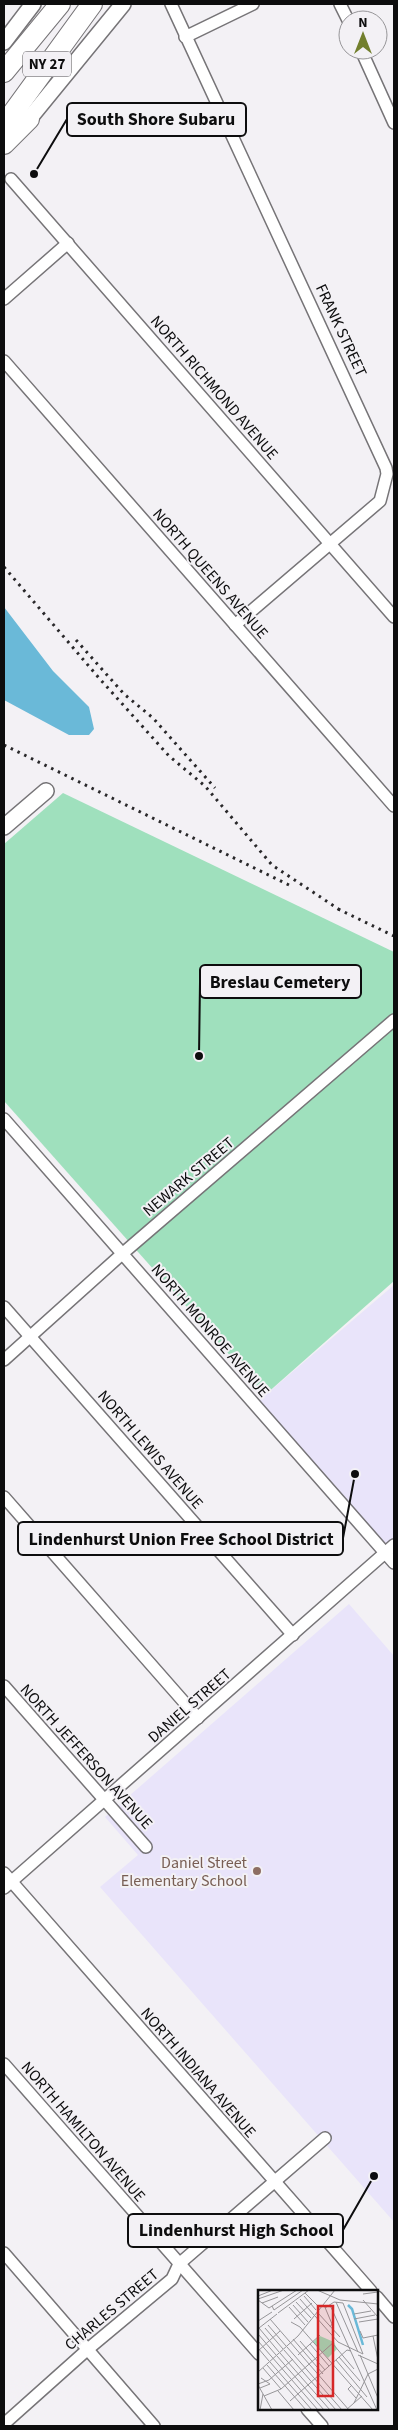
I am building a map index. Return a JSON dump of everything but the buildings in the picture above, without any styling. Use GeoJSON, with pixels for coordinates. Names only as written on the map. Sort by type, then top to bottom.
{"type":"FeatureCollection","features":[{"type":"Feature","properties":{"kind":"highway","name":"NY 27"},"geometry":{"type":"LineString","coordinates":[[4,72],[60,4]]}},
{"type":"Feature","properties":{"kind":"highway","name":"NY 27"},"geometry":{"type":"LineString","coordinates":[[4,125],[92,4]]}},
{"type":"Feature","properties":{"kind":"highway"},"geometry":{"type":"LineString","coordinates":[[4,144],[29,119]]}},
{"type":"Feature","properties":{"kind":"main road"},"geometry":{"type":"LineString","coordinates":[[29,119],[123,4]]}},
{"type":"Feature","properties":{"kind":"main road"},"geometry":{"type":"LineString","coordinates":[[4,42],[29,5]]}},
{"type":"Feature","properties":{"kind":"main road"},"geometry":{"type":"LineString","coordinates":[[4,827],[46,791]]}},
{"type":"Feature","properties":{"kind":"street","name":"FRANK STREET"},"geometry":{"type":"LineString","coordinates":[[171,4],[386,468],[387,474],[380,501],[235,625]]}},
{"type":"Feature","properties":{"kind":"street"},"geometry":{"type":"LineString","coordinates":[[185,37],[253,4]]}},
{"type":"Feature","properties":{"kind":"street"},"geometry":{"type":"LineString","coordinates":[[366,60],[394,123]]}},
{"type":"Feature","properties":{"kind":"street","name":"NORTH RICHMOND AVENUE"},"geometry":{"type":"LineString","coordinates":[[11,179],[394,617]]}},
{"type":"Feature","properties":{"kind":"street"},"geometry":{"type":"LineString","coordinates":[[4,299],[68,244]]}},
{"type":"Feature","properties":{"kind":"street","name":"NORTH QUEENS AVENUE"},"geometry":{"type":"LineString","coordinates":[[4,361],[394,806]]}},
{"type":"Feature","properties":{"kind":"street","name":"NEWARK STREET"},"geometry":{"type":"LineString","coordinates":[[4,1360],[122,1254],[394,1020]]}},
{"type":"Feature","properties":{"kind":"street","name":"NORTH MONROE AVENUE"},"geometry":{"type":"LineString","coordinates":[[4,1119],[122,1254],[390,1549],[394,1562]]}},
{"type":"Feature","properties":{"kind":"street","name":"NORTH LEWIS AVENUE"},"geometry":{"type":"LineString","coordinates":[[4,1307],[293,1635]]}},
{"type":"Feature","properties":{"kind":"street"},"geometry":{"type":"LineString","coordinates":[[4,1497],[198,1718]]}},
{"type":"Feature","properties":{"kind":"street","name":"DANIEL STREET"},"geometry":{"type":"LineString","coordinates":[[6,1881],[103,1801],[390,1549]]}},
{"type":"Feature","properties":{"kind":"street","name":"NORTH JEFFERSON AVENUE"},"geometry":{"type":"LineString","coordinates":[[4,1686],[103,1801],[146,1847]]}},
{"type":"Feature","properties":{"kind":"street","name":"NORTH INDIANA AVENUE"},"geometry":{"type":"LineString","coordinates":[[6,1881],[370,2290]]}},
{"type":"Feature","properties":{"kind":"street","name":"NORTH HAMILTON AVENUE"},"geometry":{"type":"LineString","coordinates":[[4,2064],[258,2353]]}},
{"type":"Feature","properties":{"kind":"street","name":"CHARLES STREET"},"geometry":{"type":"LineString","coordinates":[[4,2424],[88,2349],[172,2279],[179,2264],[325,2138]]}},
{"type":"Feature","properties":{"kind":"street"},"geometry":{"type":"LineString","coordinates":[[4,2253],[154,2426]]}},
{"type":"Feature","properties":{"kind":"street"},"geometry":{"type":"LineString","coordinates":[[378,2298],[394,2317]]}},
{"type":"Feature","properties":{"kind":"street"},"geometry":{"type":"LineString","coordinates":[[308,2410],[322,2426]]}},
{"type":"Feature","properties":{"kind":"shaded area"},"geometry":{"type":"Polygon","coordinates":[[[394,1285],[394,1545],[385,1552],[255,1404],[394,1285]]]}},
{"type":"Feature","properties":{"kind":"shaded area","name":"Daniel Street Elementary School"},"geometry":{"type":"Polygon","coordinates":[[[349,1604],[394,1656],[394,2222],[100,1887],[138,1855],[105,1817],[349,1604]]]}},
{"type":"Feature","properties":{"kind":"green space"},"geometry":{"type":"Polygon","coordinates":[[[63,793],[394,952],[394,1281],[265,1395],[4,1101],[4,844],[63,793]]]}},
{"type":"Feature","properties":{"kind":"water"},"geometry":{"type":"Polygon","coordinates":[[[4,607],[53,671],[89,707],[94,729],[89,735],[69,735],[4,700],[4,607]]]}},
{"type":"Feature","properties":{"kind":"railway"},"geometry":{"type":"LineString","coordinates":[[4,567],[169,756],[205,786],[272,865],[343,912]]}},
{"type":"Feature","properties":{"kind":"railway"},"geometry":{"type":"LineString","coordinates":[[76,640],[124,694],[153,718],[215,788]]}},
{"type":"Feature","properties":{"kind":"railway"},"geometry":{"type":"LineString","coordinates":[[4,745],[293,887]]}},
{"type":"Feature","properties":{"kind":"railway"},"geometry":{"type":"LineString","coordinates":[[338,909],[394,936]]}},
{"type":"Feature","properties":{"kind":"place","name":"South Shore Subaru"},"geometry":{"type":"Point","coordinates":[34,174]}},
{"type":"Feature","properties":{"kind":"place","name":"Breslau Cemetery"},"geometry":{"type":"Point","coordinates":[199,1056]}},
{"type":"Feature","properties":{"kind":"place","name":"Lindenhurst Union Free School District"},"geometry":{"type":"Point","coordinates":[355,1474]}},
{"type":"Feature","properties":{"kind":"place","name":"Daniel Street Elementary School"},"geometry":{"type":"Point","coordinates":[257,1871]}},
{"type":"Feature","properties":{"kind":"place","name":"Lindenhurst High School"},"geometry":{"type":"Point","coordinates":[374,2176]}}]}
